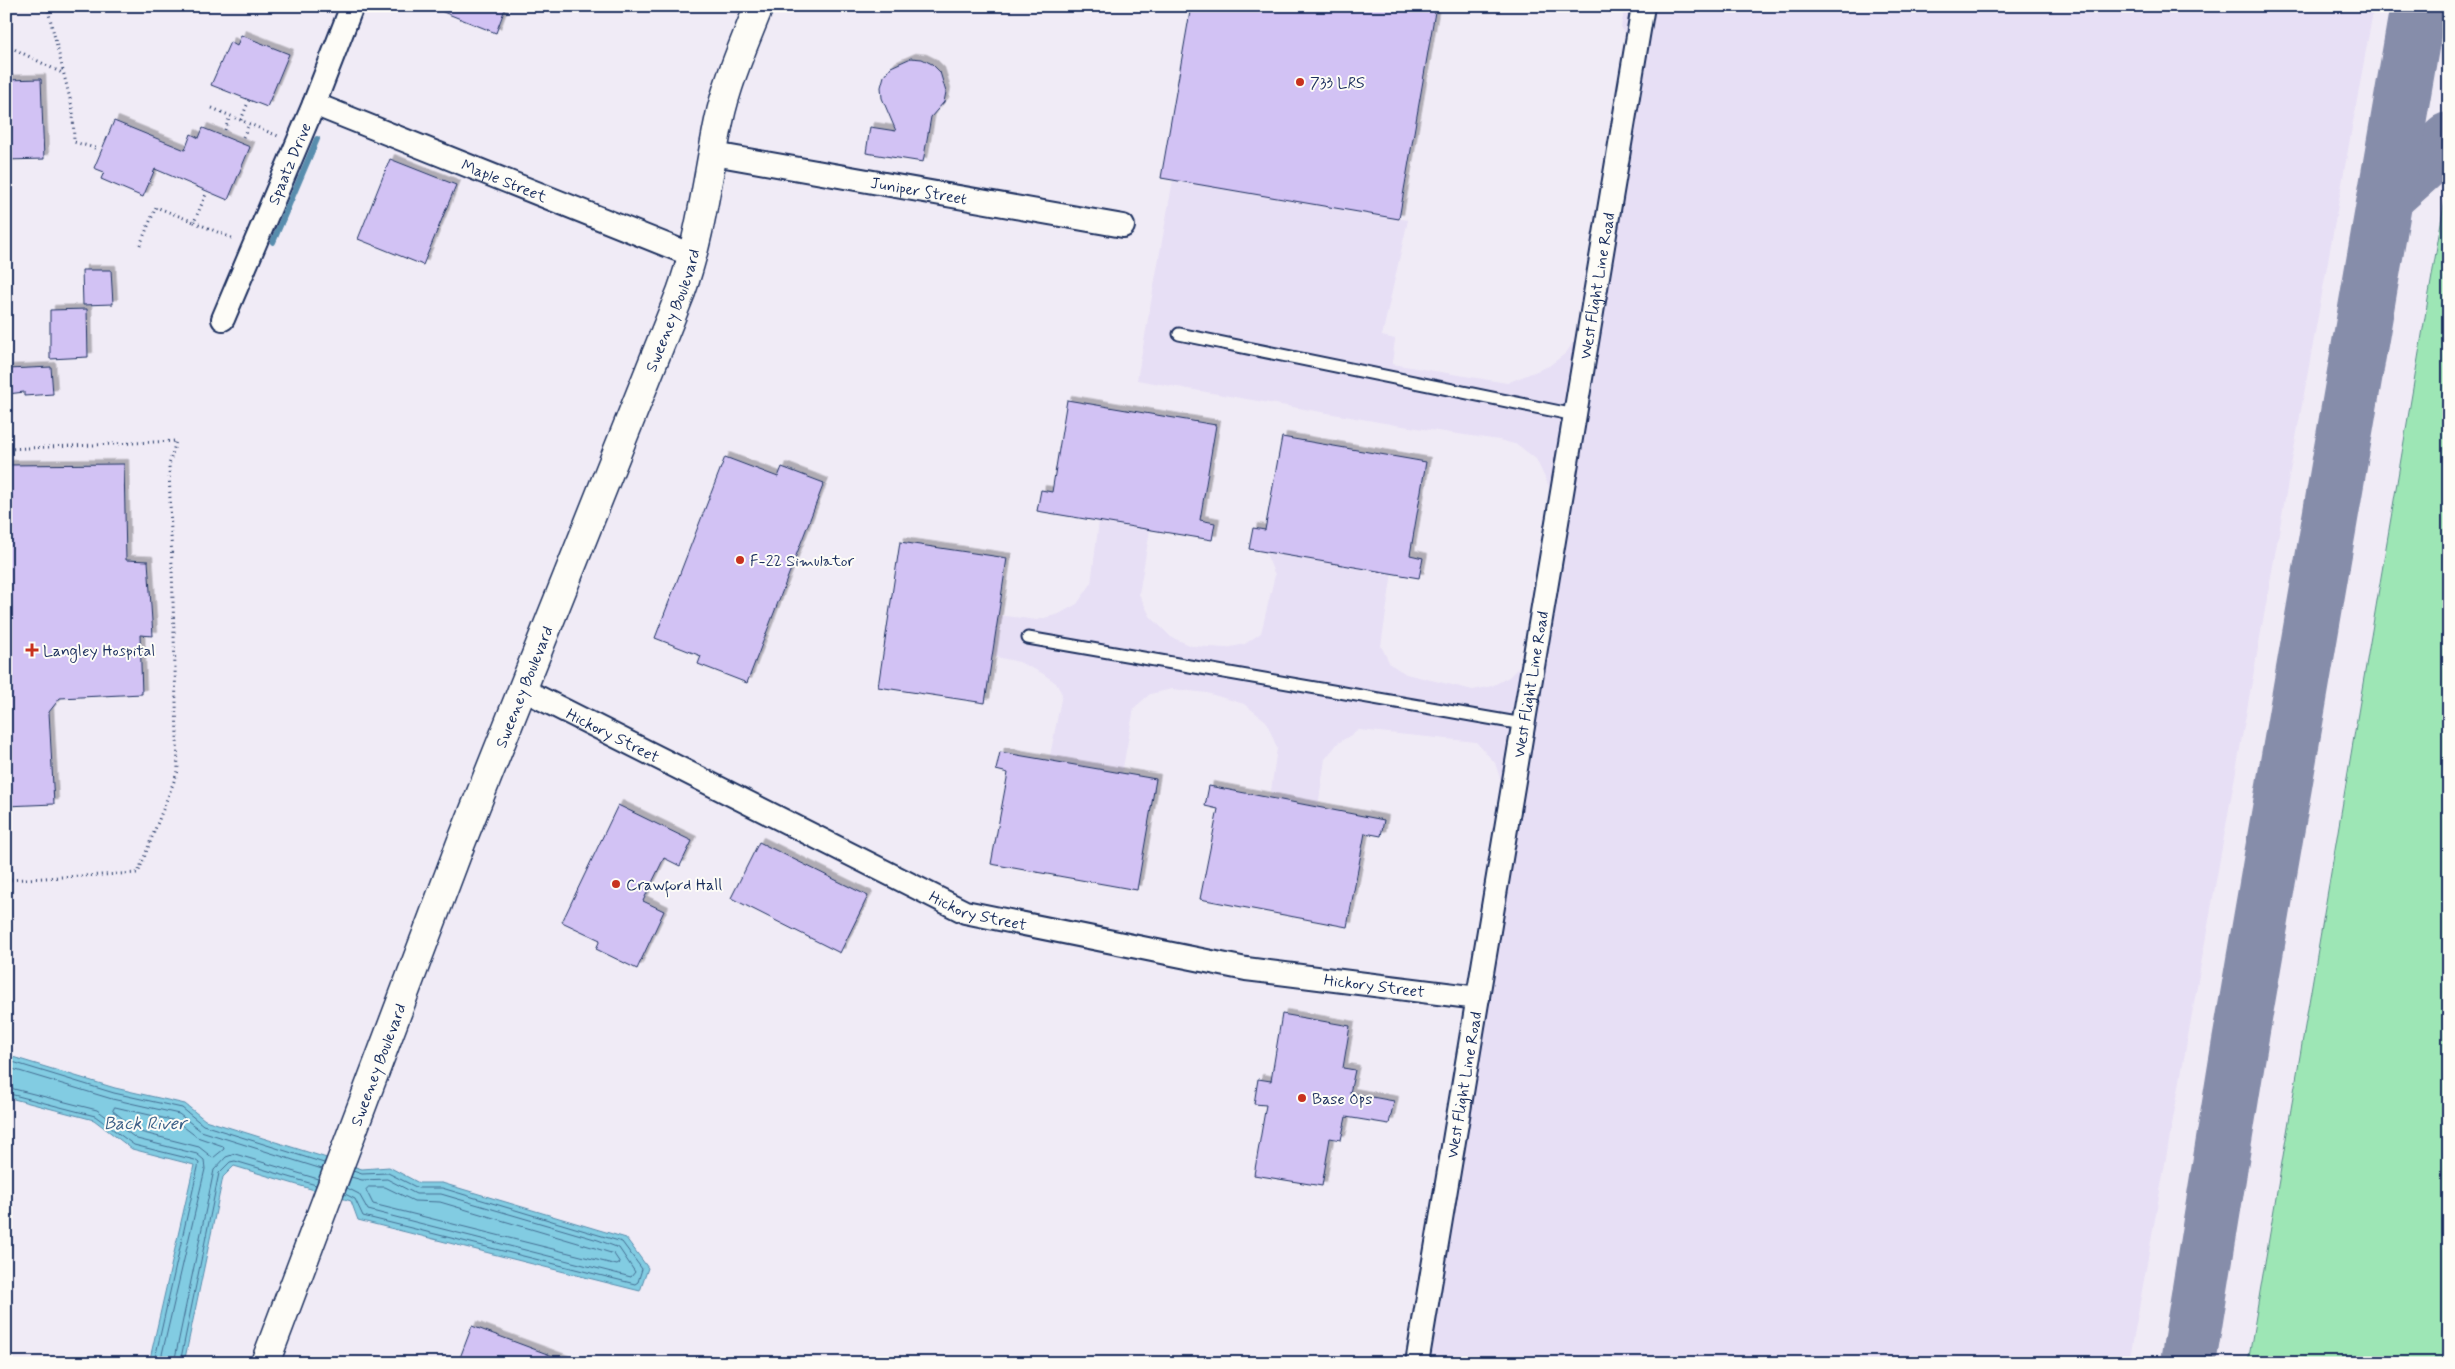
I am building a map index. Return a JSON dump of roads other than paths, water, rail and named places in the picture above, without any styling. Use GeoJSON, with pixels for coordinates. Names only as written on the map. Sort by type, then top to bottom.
{"type":"FeatureCollection","features":[{"type":"Feature","properties":{"kind":"main road","name":"Sweeney Boulevard"},"geometry":{"type":"LineString","coordinates":[[265,1363],[324,1203],[522,689],[681,292],[694,256],[725,97],[759,6]]}},
{"type":"Feature","properties":{"kind":"street","name":"Spaatz Drive"},"geometry":{"type":"LineString","coordinates":[[223,319],[314,104],[352,6]]}},
{"type":"Feature","properties":{"kind":"street","name":"West Flight Line Road"},"geometry":{"type":"LineString","coordinates":[[1417,1363],[1642,6]]}},
{"type":"Feature","properties":{"kind":"street","name":"Maple Street"},"geometry":{"type":"LineString","coordinates":[[314,104],[694,256]]}},
{"type":"Feature","properties":{"kind":"street","name":"Juniper Street"},"geometry":{"type":"LineString","coordinates":[[714,154],[1123,226]]}},
{"type":"Feature","properties":{"kind":"street","name":"Hickory Street"},"geometry":{"type":"LineString","coordinates":[[522,689],[965,912],[1246,969],[1478,998]]}},
{"type":"Feature","properties":{"kind":"lane"},"geometry":{"type":"LineString","coordinates":[[1179,334],[1575,415]]}},
{"type":"Feature","properties":{"kind":"lane"},"geometry":{"type":"LineString","coordinates":[[1028,638],[1523,724]]}},
{"type":"Feature","properties":{"kind":"water","name":"Back River"},"geometry":{"type":"Polygon","coordinates":[[[6,1055],[115,1088],[185,1104],[205,1120],[362,1169],[389,1167],[419,1183],[442,1183],[626,1238],[648,1268],[640,1291],[358,1220],[351,1201],[234,1166],[223,1177],[184,1363],[149,1363],[194,1165],[132,1149],[94,1120],[6,1097],[6,1055]]]}},
{"type":"Feature","properties":{"kind":"waterway"},"geometry":{"type":"LineString","coordinates":[[273,242],[317,139]]}},
{"type":"Feature","properties":{"kind":"place","name":"733 LRS"},"geometry":{"type":"Point","coordinates":[1300,82]}},
{"type":"Feature","properties":{"kind":"place","name":"F-22 Simulator"},"geometry":{"type":"Point","coordinates":[740,560]}},
{"type":"Feature","properties":{"kind":"place","name":"Langley Hospital"},"geometry":{"type":"Point","coordinates":[32,650]}},
{"type":"Feature","properties":{"kind":"place","name":"Crawford Hall"},"geometry":{"type":"Point","coordinates":[616,884]}},
{"type":"Feature","properties":{"kind":"place","name":"Base Ops"},"geometry":{"type":"Point","coordinates":[1302,1098]}}]}
